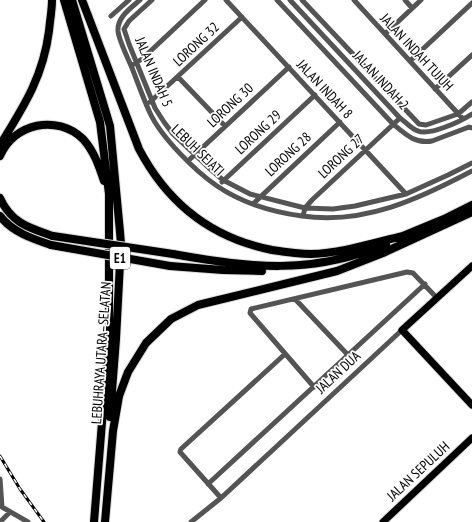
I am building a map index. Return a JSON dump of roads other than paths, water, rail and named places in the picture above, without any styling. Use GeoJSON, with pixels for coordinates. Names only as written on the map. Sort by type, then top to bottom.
{"type":"FeatureCollection","features":[{"type":"Feature","properties":{"kind":"highway"},"geometry":{"type":"LineString","coordinates":[[0,145],[25,104],[39,75],[47,46],[52,0]]}},
{"type":"Feature","properties":{"kind":"highway","name":"LEBUHRAYA UTARA–SELATAN"},"geometry":{"type":"LineString","coordinates":[[64,0],[100,122],[109,194],[109,335],[94,522]]}},
{"type":"Feature","properties":{"kind":"highway","name":"LEBUHRAYA UTARA–SELATAN"},"geometry":{"type":"LineString","coordinates":[[72,0],[110,126],[120,232],[121,249],[116,340],[104,522]]}},
{"type":"Feature","properties":{"kind":"highway"},"geometry":{"type":"LineString","coordinates":[[82,0],[139,150],[152,172],[167,192],[197,218],[221,233],[251,246],[289,253],[327,253],[403,236]]}},
{"type":"Feature","properties":{"kind":"highway"},"geometry":{"type":"LineString","coordinates":[[0,156],[9,142],[31,127],[50,125],[69,130],[80,137],[91,150],[97,160],[109,194]]}},
{"type":"Feature","properties":{"kind":"highway"},"geometry":{"type":"LineString","coordinates":[[0,198],[6,209],[22,224],[54,236],[218,262],[274,266],[315,264],[374,249],[444,219],[472,205]]}},
{"type":"Feature","properties":{"kind":"highway"},"geometry":{"type":"LineString","coordinates":[[104,522],[113,431],[119,396],[128,372],[146,343],[171,319],[198,305],[337,271],[383,253],[472,212]]}},
{"type":"Feature","properties":{"kind":"highway"},"geometry":{"type":"LineString","coordinates":[[0,216],[20,232],[51,245],[170,266],[223,270],[284,271],[314,269],[383,253]]}},
{"type":"Feature","properties":{"kind":"main road","name":"JALAN DUA"},"geometry":{"type":"LineString","coordinates":[[402,330],[472,266]]}},
{"type":"Feature","properties":{"kind":"main road"},"geometry":{"type":"LineString","coordinates":[[402,330],[472,405]]}},
{"type":"Feature","properties":{"kind":"main road","name":"JALAN SEPULUH"},"geometry":{"type":"LineString","coordinates":[[383,522],[472,438]]}},
{"type":"Feature","properties":{"kind":"street"},"geometry":{"type":"LineString","coordinates":[[111,16],[129,0]]}},
{"type":"Feature","properties":{"kind":"street","name":"LEBUH SEJATI"},"geometry":{"type":"LineString","coordinates":[[140,0],[123,15],[118,31],[150,113],[157,125],[188,161],[217,186],[244,201],[277,211],[303,216],[339,218],[358,216],[386,210],[410,202],[434,192],[472,171]]}},
{"type":"Feature","properties":{"kind":"street","name":"JALAN INDAH 5"},"geometry":{"type":"LineString","coordinates":[[152,0],[129,22],[124,29],[136,63],[155,108],[173,134],[194,155],[223,180],[250,194],[305,208],[355,206],[406,194],[472,163]]}},
{"type":"Feature","properties":{"kind":"street"},"geometry":{"type":"LineString","coordinates":[[131,65],[136,63],[205,0]]}},
{"type":"Feature","properties":{"kind":"street","name":"JALAN INDAH 8"},"geometry":{"type":"LineString","coordinates":[[226,0],[406,194]]}},
{"type":"Feature","properties":{"kind":"street"},"geometry":{"type":"LineString","coordinates":[[277,0],[393,124],[408,137],[419,142],[426,142],[468,127],[472,128]]}},
{"type":"Feature","properties":{"kind":"street","name":"JALAN INDAH 2"},"geometry":{"type":"LineString","coordinates":[[290,0],[400,118],[414,129],[424,133],[431,132],[463,120],[472,114]]}},
{"type":"Feature","properties":{"kind":"street","name":"JALAN INDAH 2"},"geometry":{"type":"LineString","coordinates":[[302,0],[419,124],[426,126],[458,114],[472,102]]}},
{"type":"Feature","properties":{"kind":"street","name":"JALAN INDAH TUJUH"},"geometry":{"type":"LineString","coordinates":[[354,0],[463,120]]}},
{"type":"Feature","properties":{"kind":"street"},"geometry":{"type":"LineString","coordinates":[[405,0],[412,8]]}},
{"type":"Feature","properties":{"kind":"street"},"geometry":{"type":"LineString","coordinates":[[385,34],[421,0]]}},
{"type":"Feature","properties":{"kind":"street"},"geometry":{"type":"LineString","coordinates":[[410,61],[472,3]]}},
{"type":"Feature","properties":{"kind":"street","name":"LORONG 32"},"geometry":{"type":"LineString","coordinates":[[147,104],[242,17]]}},
{"type":"Feature","properties":{"kind":"street"},"geometry":{"type":"LineString","coordinates":[[435,88],[472,55]]}},
{"type":"Feature","properties":{"kind":"street","name":"LORONG 30"},"geometry":{"type":"LineString","coordinates":[[188,161],[289,68]]}},
{"type":"Feature","properties":{"kind":"street"},"geometry":{"type":"LineString","coordinates":[[178,77],[225,126]]}},
{"type":"Feature","properties":{"kind":"street","name":"LORONG 29"},"geometry":{"type":"LineString","coordinates":[[217,186],[315,95]]}},
{"type":"Feature","properties":{"kind":"street","name":"LORONG 27"},"geometry":{"type":"LineString","coordinates":[[303,216],[305,208],[325,187],[400,118]]}},
{"type":"Feature","properties":{"kind":"street","name":"LORONG 28"},"geometry":{"type":"LineString","coordinates":[[253,204],[340,122]]}},
{"type":"Feature","properties":{"kind":"street"},"geometry":{"type":"LineString","coordinates":[[314,387],[250,313],[251,309],[407,272],[414,273],[437,298]]}},
{"type":"Feature","properties":{"kind":"street"},"geometry":{"type":"LineString","coordinates":[[208,484],[424,284]]}},
{"type":"Feature","properties":{"kind":"street"},"geometry":{"type":"LineString","coordinates":[[295,299],[348,355]]}},
{"type":"Feature","properties":{"kind":"street","name":"JALAN DUA"},"geometry":{"type":"LineString","coordinates":[[191,522],[221,498],[402,330]]}},
{"type":"Feature","properties":{"kind":"street"},"geometry":{"type":"LineString","coordinates":[[221,498],[181,455],[181,449],[285,354]]}},
{"type":"Feature","properties":{"kind":"street"},"geometry":{"type":"LineString","coordinates":[[0,479],[2,507],[28,522]]}},
{"type":"Feature","properties":{"kind":"street"},"geometry":{"type":"LineString","coordinates":[[0,522],[10,512]]}},
{"type":"Feature","properties":{"kind":"railway"},"geometry":{"type":"LineString","coordinates":[[0,456],[20,489],[44,522]]}}]}
